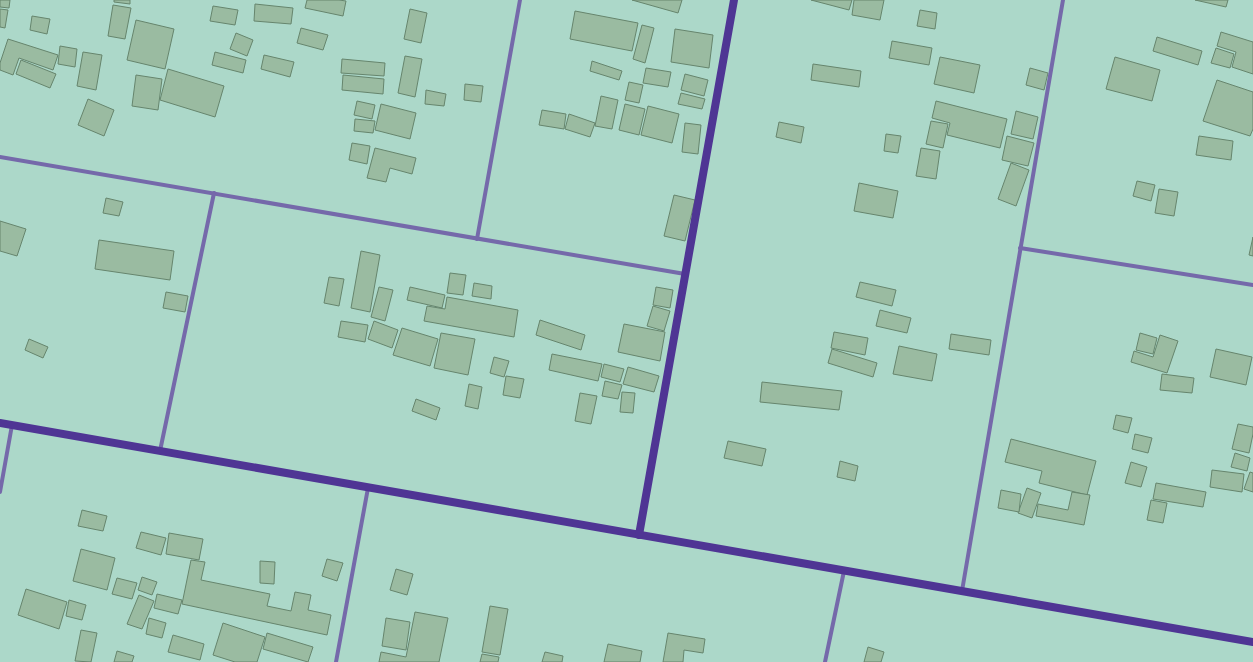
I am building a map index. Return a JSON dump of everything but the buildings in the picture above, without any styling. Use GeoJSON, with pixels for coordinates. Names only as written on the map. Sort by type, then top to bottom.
{"type":"FeatureCollection","features":[{"type":"Feature","properties":{"kind":"street"},"geometry":{"type":"LineString","coordinates":[[477,239],[520,0]]}},
{"type":"Feature","properties":{"kind":"street"},"geometry":{"type":"LineString","coordinates":[[639,535],[734,0]]}},
{"type":"Feature","properties":{"kind":"street"},"geometry":{"type":"LineString","coordinates":[[962,591],[1063,0]]}},
{"type":"Feature","properties":{"kind":"street"},"geometry":{"type":"LineString","coordinates":[[0,157],[685,274]]}},
{"type":"Feature","properties":{"kind":"street"},"geometry":{"type":"LineString","coordinates":[[160,451],[214,194]]}},
{"type":"Feature","properties":{"kind":"street"},"geometry":{"type":"LineString","coordinates":[[1020,248],[1253,285]]}},
{"type":"Feature","properties":{"kind":"street"},"geometry":{"type":"LineString","coordinates":[[0,423],[1253,642]]}},
{"type":"Feature","properties":{"kind":"street"},"geometry":{"type":"LineString","coordinates":[[0,492],[12,425]]}},
{"type":"Feature","properties":{"kind":"street"},"geometry":{"type":"LineString","coordinates":[[336,662],[368,488]]}},
{"type":"Feature","properties":{"kind":"street"},"geometry":{"type":"LineString","coordinates":[[825,662],[844,571]]}}]}
